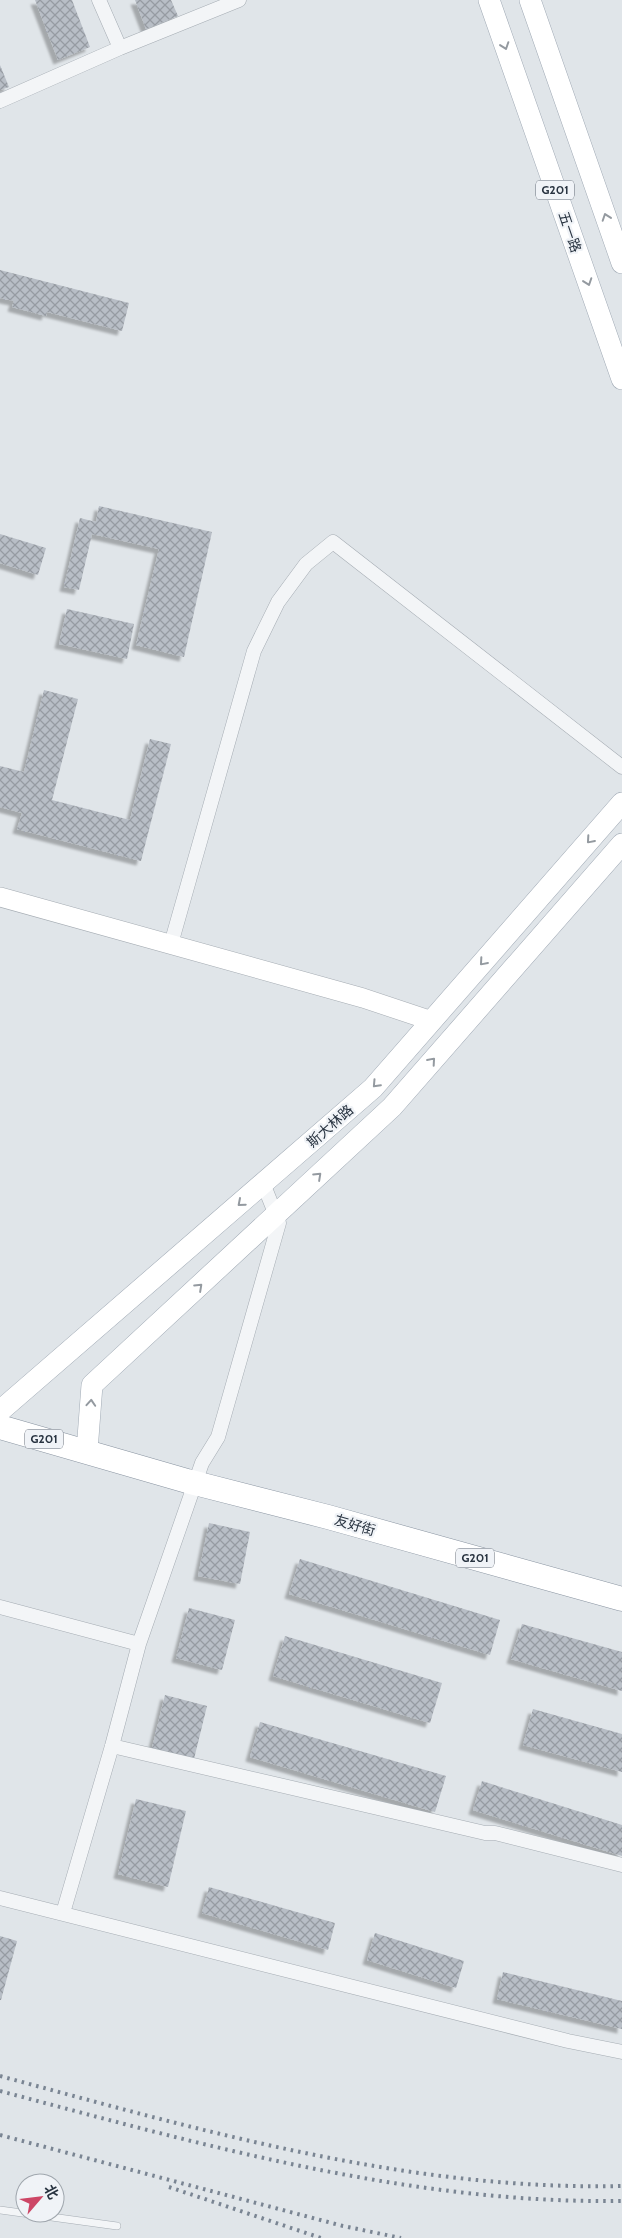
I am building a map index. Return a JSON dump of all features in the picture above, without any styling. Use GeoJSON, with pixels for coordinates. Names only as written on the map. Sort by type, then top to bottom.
{"type":"FeatureCollection","features":[{"type":"Feature","properties":{"kind":"highway","name":"G201"},"geometry":{"type":"LineString","coordinates":[[0,1427],[87,1451]]}},
{"type":"Feature","properties":{"kind":"highway","name":"友好街"},"geometry":{"type":"LineString","coordinates":[[87,1451],[195,1483],[328,1517],[622,1599]]}},
{"type":"Feature","properties":{"kind":"main road","name":"五一路"},"geometry":{"type":"LineString","coordinates":[[489,0],[622,379]]}},
{"type":"Feature","properties":{"kind":"main road"},"geometry":{"type":"LineString","coordinates":[[530,0],[622,263]]}},
{"type":"Feature","properties":{"kind":"main road","name":"斯大林路"},"geometry":{"type":"LineString","coordinates":[[0,1411],[373,1088],[622,803]]}},
{"type":"Feature","properties":{"kind":"main road","name":"斯大林路"},"geometry":{"type":"LineString","coordinates":[[87,1451],[92,1385],[392,1107],[622,844]]}},
{"type":"Feature","properties":{"kind":"street"},"geometry":{"type":"LineString","coordinates":[[99,0],[120,48]]}},
{"type":"Feature","properties":{"kind":"street"},"geometry":{"type":"LineString","coordinates":[[0,101],[120,48],[239,0]]}},
{"type":"Feature","properties":{"kind":"street"},"geometry":{"type":"LineString","coordinates":[[171,944],[254,651],[278,602],[306,564],[333,542],[622,768]]}},
{"type":"Feature","properties":{"kind":"street"},"geometry":{"type":"LineString","coordinates":[[0,897],[363,998],[432,1021]]}},
{"type":"Feature","properties":{"kind":"street"},"geometry":{"type":"LineString","coordinates":[[63,1913],[112,1746],[139,1644],[202,1463],[218,1437],[279,1223],[263,1183]]}},
{"type":"Feature","properties":{"kind":"street"},"geometry":{"type":"LineString","coordinates":[[0,1607],[139,1644]]}},
{"type":"Feature","properties":{"kind":"street"},"geometry":{"type":"LineString","coordinates":[[112,1746],[485,1833],[495,1833],[622,1865]]}},
{"type":"Feature","properties":{"kind":"street"},"geometry":{"type":"LineString","coordinates":[[0,1898],[568,2041],[622,2052]]}},
{"type":"Feature","properties":{"kind":"lane"},"geometry":{"type":"LineString","coordinates":[[0,2210],[118,2226]]}},
{"type":"Feature","properties":{"kind":"building"},"geometry":{"type":"Polygon","coordinates":[[[35,0],[72,0],[90,47],[58,60],[35,0]]]}},
{"type":"Feature","properties":{"kind":"building"},"geometry":{"type":"Polygon","coordinates":[[[135,0],[171,0],[178,16],[146,29],[135,0]]]}},
{"type":"Feature","properties":{"kind":"building"},"geometry":{"type":"Polygon","coordinates":[[[0,65],[9,87],[0,90],[0,65]]]}},
{"type":"Feature","properties":{"kind":"building"},"geometry":{"type":"Polygon","coordinates":[[[0,270],[129,303],[122,331],[47,312],[46,316],[12,307],[14,301],[0,298],[0,270]]]}},
{"type":"Feature","properties":{"kind":"building"},"geometry":{"type":"Polygon","coordinates":[[[99,506],[212,532],[184,657],[136,645],[159,549],[92,534],[79,590],[64,587],[80,518],[96,522],[99,506]]]}},
{"type":"Feature","properties":{"kind":"building"},"geometry":{"type":"Polygon","coordinates":[[[0,534],[46,548],[38,575],[0,563],[0,534]]]}},
{"type":"Feature","properties":{"kind":"building"},"geometry":{"type":"Polygon","coordinates":[[[67,609],[134,624],[127,659],[59,644],[67,609]]]}},
{"type":"Feature","properties":{"kind":"building"},"geometry":{"type":"Polygon","coordinates":[[[44,690],[78,699],[52,800],[130,820],[150,739],[171,744],[141,861],[17,829],[22,813],[0,807],[0,766],[24,772],[44,690]]]}},
{"type":"Feature","properties":{"kind":"building"},"geometry":{"type":"Polygon","coordinates":[[[209,1523],[250,1532],[240,1584],[198,1576],[209,1523]]]}},
{"type":"Feature","properties":{"kind":"building"},"geometry":{"type":"Polygon","coordinates":[[[300,1559],[500,1620],[490,1655],[289,1594],[300,1559]]]}},
{"type":"Feature","properties":{"kind":"building"},"geometry":{"type":"Polygon","coordinates":[[[189,1608],[235,1620],[222,1670],[176,1658],[189,1608]]]}},
{"type":"Feature","properties":{"kind":"building"},"geometry":{"type":"Polygon","coordinates":[[[522,1624],[622,1652],[622,1691],[511,1659],[522,1624]]]}},
{"type":"Feature","properties":{"kind":"building"},"geometry":{"type":"Polygon","coordinates":[[[285,1636],[442,1683],[430,1723],[273,1676],[285,1636]]]}},
{"type":"Feature","properties":{"kind":"building"},"geometry":{"type":"Polygon","coordinates":[[[165,1695],[207,1706],[194,1759],[152,1748],[165,1695]]]}},
{"type":"Feature","properties":{"kind":"building"},"geometry":{"type":"Polygon","coordinates":[[[533,1709],[622,1734],[622,1772],[523,1745],[533,1709]]]}},
{"type":"Feature","properties":{"kind":"building"},"geometry":{"type":"Polygon","coordinates":[[[260,1722],[446,1776],[435,1812],[250,1757],[260,1722]]]}},
{"type":"Feature","properties":{"kind":"building"},"geometry":{"type":"Polygon","coordinates":[[[482,1781],[622,1825],[622,1856],[473,1810],[482,1781]]]}},
{"type":"Feature","properties":{"kind":"building"},"geometry":{"type":"Polygon","coordinates":[[[136,1799],[186,1811],[168,1887],[118,1874],[136,1799]]]}},
{"type":"Feature","properties":{"kind":"building"},"geometry":{"type":"Polygon","coordinates":[[[209,1887],[335,1923],[328,1950],[202,1913],[209,1887]]]}},
{"type":"Feature","properties":{"kind":"building"},"geometry":{"type":"Polygon","coordinates":[[[375,1933],[464,1961],[456,1988],[367,1960],[375,1933]]]}},
{"type":"Feature","properties":{"kind":"building"},"geometry":{"type":"Polygon","coordinates":[[[0,1936],[17,1941],[1,2000],[0,2000],[0,1936]]]}},
{"type":"Feature","properties":{"kind":"building"},"geometry":{"type":"Polygon","coordinates":[[[503,1972],[622,2001],[622,2029],[497,1999],[503,1972]]]}},
{"type":"Feature","properties":{"kind":"railway"},"geometry":{"type":"LineString","coordinates":[[0,2076],[230,2136],[386,2168],[464,2179],[543,2185],[622,2186]]}},
{"type":"Feature","properties":{"kind":"railway"},"geometry":{"type":"LineString","coordinates":[[0,2091],[230,2150],[386,2182],[464,2193],[543,2199],[622,2201]]}},
{"type":"Feature","properties":{"kind":"railway"},"geometry":{"type":"LineString","coordinates":[[0,2135],[343,2226],[401,2238]]}},
{"type":"Feature","properties":{"kind":"railway"},"geometry":{"type":"LineString","coordinates":[[169,2187],[321,2238]]}}]}
